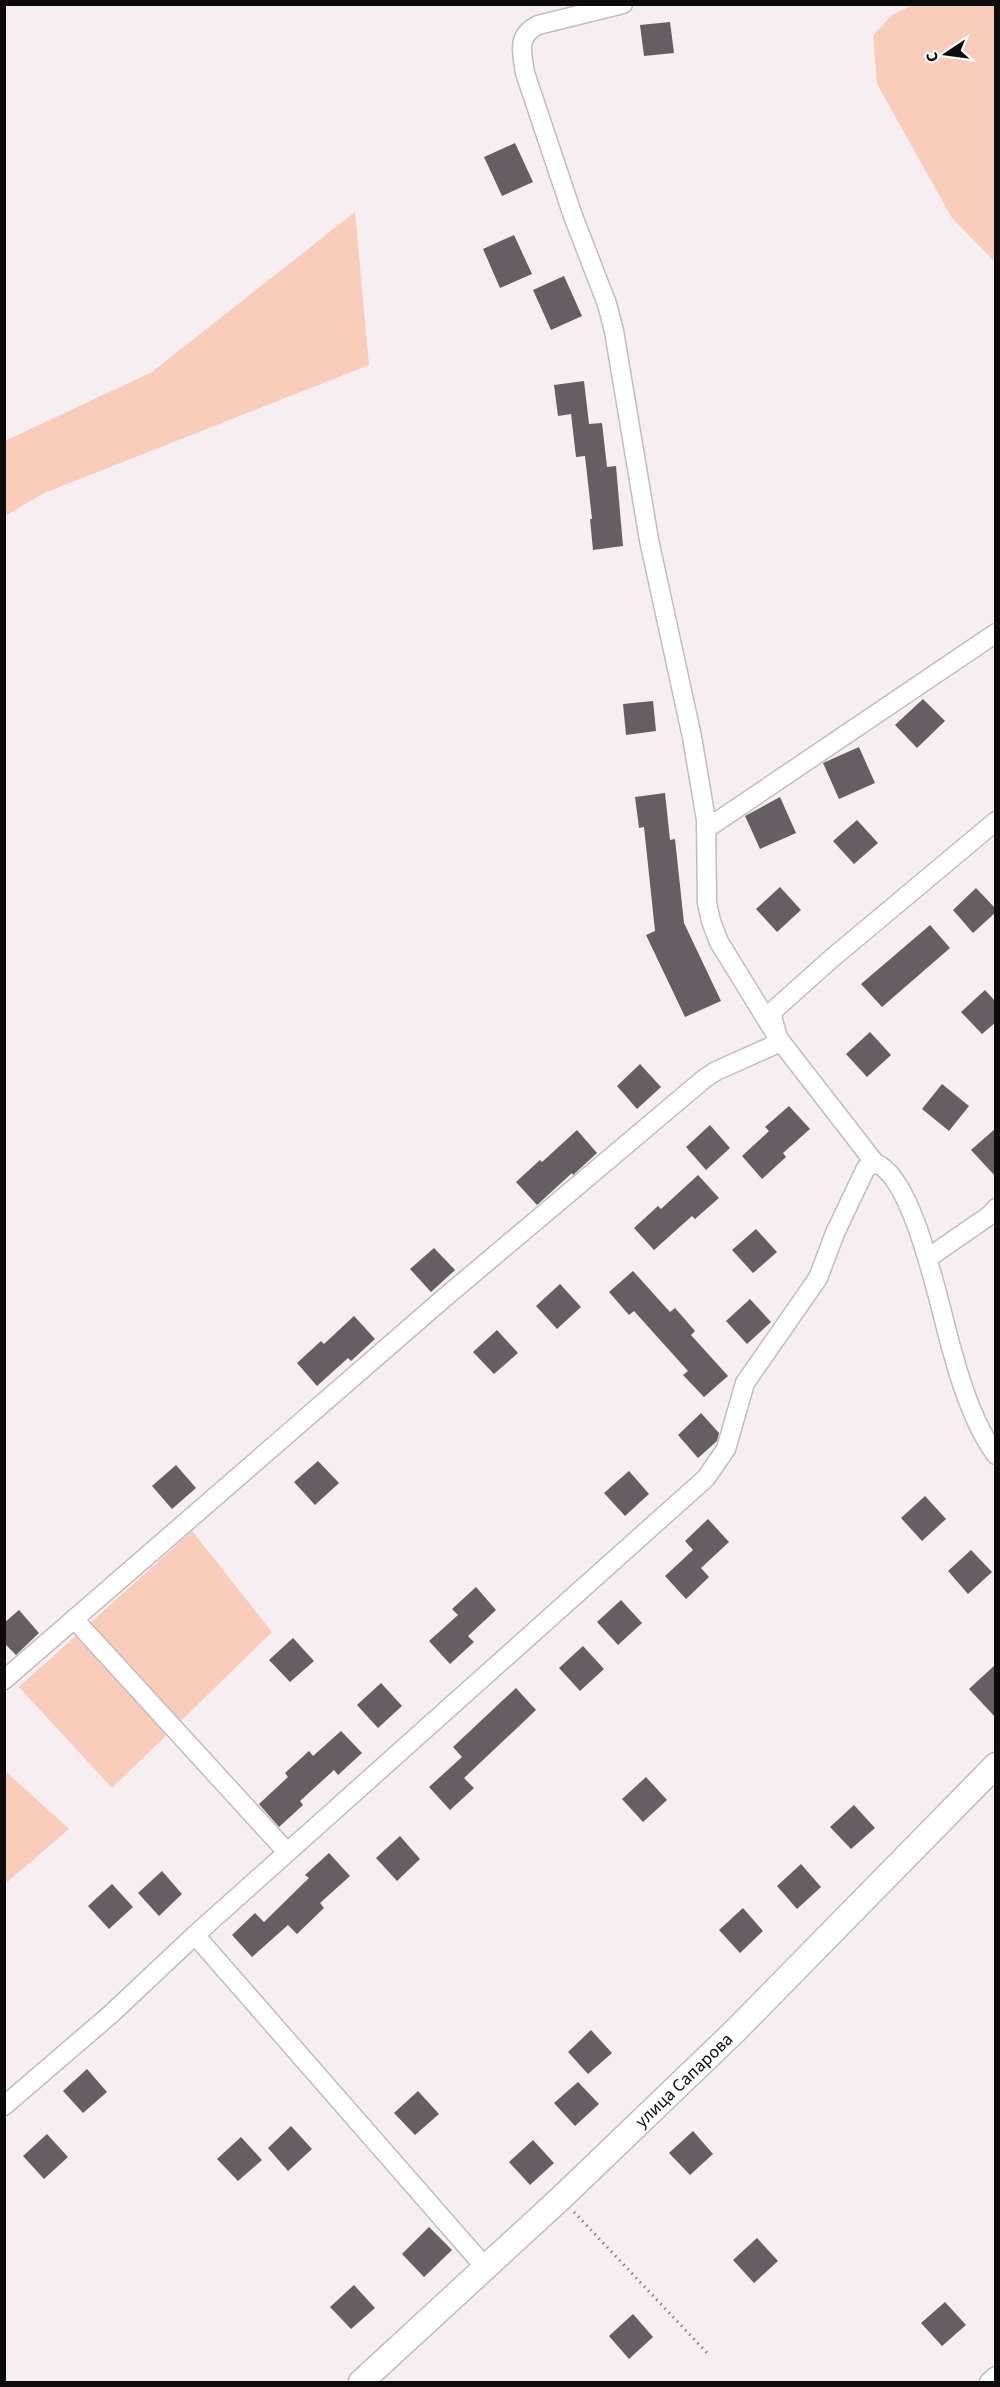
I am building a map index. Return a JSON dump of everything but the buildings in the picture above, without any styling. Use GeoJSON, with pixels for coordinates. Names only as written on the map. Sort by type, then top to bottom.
{"type":"FeatureCollection","features":[{"type":"Feature","properties":{"kind":"main road","name":"улица Сапарова"},"geometry":{"type":"LineString","coordinates":[[361,2382],[484,2266],[561,2198],[736,2030],[996,1765]]}},
{"type":"Feature","properties":{"kind":"street"},"geometry":{"type":"LineString","coordinates":[[623,4],[538,25],[529,30],[524,37],[522,49],[525,73],[537,110],[573,216],[598,278],[614,331],[649,540],[692,737],[706,829],[707,903],[711,921],[719,942],[778,1038],[875,1163],[882,1166],[898,1183],[927,1258],[953,1356],[984,1439],[996,1455]]}},
{"type":"Feature","properties":{"kind":"street"},"geometry":{"type":"LineString","coordinates":[[706,829],[996,633]]}},
{"type":"Feature","properties":{"kind":"street"},"geometry":{"type":"LineString","coordinates":[[778,1038],[772,1016],[774,1010],[831,959],[996,821]]}},
{"type":"Feature","properties":{"kind":"street"},"geometry":{"type":"LineString","coordinates":[[4,1680],[443,1299],[704,1079],[716,1071],[772,1046],[778,1038]]}},
{"type":"Feature","properties":{"kind":"street"},"geometry":{"type":"LineString","coordinates":[[4,2106],[111,2014],[287,1852],[706,1478],[726,1449],[744,1383],[818,1278],[835,1233],[866,1168],[875,1163]]}},
{"type":"Feature","properties":{"kind":"street"},"geometry":{"type":"LineString","coordinates":[[927,1258],[990,1215],[996,1208]]}},
{"type":"Feature","properties":{"kind":"street"},"geometry":{"type":"LineString","coordinates":[[74,1619],[287,1852]]}},
{"type":"Feature","properties":{"kind":"street"},"geometry":{"type":"LineString","coordinates":[[195,1935],[484,2266]]}},
{"type":"Feature","properties":{"kind":"street"},"geometry":{"type":"LineString","coordinates":[[989,2382],[996,2376]]}},
{"type":"Feature","properties":{"kind":"path"},"geometry":{"type":"LineString","coordinates":[[561,2198],[709,2355]]}},
{"type":"Feature","properties":{"kind":"shaded area"},"geometry":{"type":"Polygon","coordinates":[[[913,5],[995,5],[995,262],[952,218],[877,84],[873,36],[892,15],[913,5]]]}},
{"type":"Feature","properties":{"kind":"shaded area"},"geometry":{"type":"Polygon","coordinates":[[[355,212],[369,365],[44,493],[5,516],[5,441],[152,372],[355,212]]]}},
{"type":"Feature","properties":{"kind":"shaded area"},"geometry":{"type":"Polygon","coordinates":[[[192,1531],[272,1632],[112,1788],[19,1687],[192,1531]]]}},
{"type":"Feature","properties":{"kind":"shaded area"},"geometry":{"type":"Polygon","coordinates":[[[4,1770],[69,1829],[5,1884],[4,1884],[4,1770]]]}}]}
